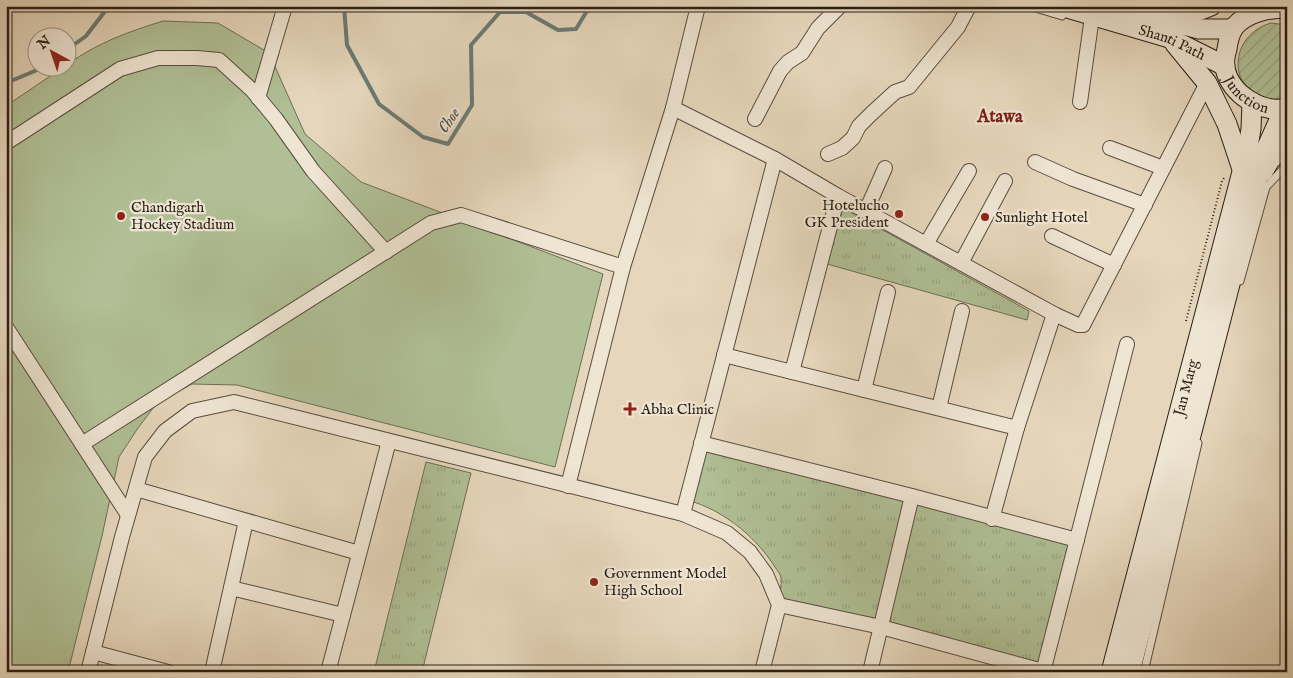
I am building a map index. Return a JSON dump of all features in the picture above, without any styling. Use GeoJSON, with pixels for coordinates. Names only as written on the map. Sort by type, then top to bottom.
{"type":"FeatureCollection","features":[{"type":"Feature","properties":{"kind":"main road","name":"Shanti Path"},"geometry":{"type":"LineString","coordinates":[[1113,6],[1170,30],[1225,66]]}},
{"type":"Feature","properties":{"kind":"main road"},"geometry":{"type":"LineString","coordinates":[[1211,6],[1170,30],[1206,83],[1227,124],[1249,175],[1287,145]]}},
{"type":"Feature","properties":{"kind":"main road"},"geometry":{"type":"LineString","coordinates":[[1233,28],[1248,17],[1265,9],[1278,8]]}},
{"type":"Feature","properties":{"kind":"main road","name":"Shanti Path"},"geometry":{"type":"LineString","coordinates":[[1067,13],[1143,30],[1233,28]]}},
{"type":"Feature","properties":{"kind":"main road","name":"Junction"},"geometry":{"type":"LineString","coordinates":[[1233,28],[1225,57],[1226,73],[1233,84],[1252,102],[1272,110],[1286,109]]}},
{"type":"Feature","properties":{"kind":"main road","name":"Jan Marg"},"geometry":{"type":"LineString","coordinates":[[1130,672],[1249,175],[1252,102]]}},
{"type":"Feature","properties":{"kind":"main road","name":"Jan Marg"},"geometry":{"type":"LineString","coordinates":[[1110,672],[1249,175],[1263,156],[1286,109]]}},
{"type":"Feature","properties":{"kind":"street"},"geometry":{"type":"LineString","coordinates":[[258,98],[285,6]]}},
{"type":"Feature","properties":{"kind":"street"},"geometry":{"type":"LineString","coordinates":[[568,486],[623,267],[672,108],[698,6]]}},
{"type":"Feature","properties":{"kind":"street"},"geometry":{"type":"LineString","coordinates":[[755,119],[780,71],[788,62],[802,53],[818,28],[840,6]]}},
{"type":"Feature","properties":{"kind":"street"},"geometry":{"type":"LineString","coordinates":[[828,154],[842,148],[853,138],[859,126],[895,92],[909,87],[958,27],[968,6]]}},
{"type":"Feature","properties":{"kind":"street"},"geometry":{"type":"LineString","coordinates":[[1080,102],[1091,24]]}},
{"type":"Feature","properties":{"kind":"street"},"geometry":{"type":"LineString","coordinates":[[6,143],[120,70],[158,58],[219,60],[258,98],[313,171],[386,252]]}},
{"type":"Feature","properties":{"kind":"street"},"geometry":{"type":"LineString","coordinates":[[672,108],[775,159],[838,196],[1054,314],[1078,325],[1083,325],[1206,83]]}},
{"type":"Feature","properties":{"kind":"street"},"geometry":{"type":"LineString","coordinates":[[1110,148],[1163,168]]}},
{"type":"Feature","properties":{"kind":"street"},"geometry":{"type":"LineString","coordinates":[[683,514],[775,159]]}},
{"type":"Feature","properties":{"kind":"street"},"geometry":{"type":"LineString","coordinates":[[1035,162],[1074,179],[1145,205]]}},
{"type":"Feature","properties":{"kind":"street"},"geometry":{"type":"LineString","coordinates":[[866,211],[885,168]]}},
{"type":"Feature","properties":{"kind":"street"},"geometry":{"type":"LineString","coordinates":[[926,244],[969,171]]}},
{"type":"Feature","properties":{"kind":"street"},"geometry":{"type":"LineString","coordinates":[[960,263],[1004,182]]}},
{"type":"Feature","properties":{"kind":"street"},"geometry":{"type":"LineString","coordinates":[[792,372],[838,196]]}},
{"type":"Feature","properties":{"kind":"street"},"geometry":{"type":"LineString","coordinates":[[82,444],[431,223],[461,215],[623,267]]}},
{"type":"Feature","properties":{"kind":"street"},"geometry":{"type":"LineString","coordinates":[[1052,236],[1114,265]]}},
{"type":"Feature","properties":{"kind":"street"},"geometry":{"type":"LineString","coordinates":[[864,390],[888,292]]}},
{"type":"Feature","properties":{"kind":"street"},"geometry":{"type":"LineString","coordinates":[[939,408],[962,310]]}},
{"type":"Feature","properties":{"kind":"street"},"geometry":{"type":"LineString","coordinates":[[992,518],[1017,428],[1054,314]]}},
{"type":"Feature","properties":{"kind":"street"},"geometry":{"type":"LineString","coordinates":[[6,327],[128,515]]}},
{"type":"Feature","properties":{"kind":"street"},"geometry":{"type":"LineString","coordinates":[[779,605],[881,627],[1043,672],[1127,344]]}},
{"type":"Feature","properties":{"kind":"street"},"geometry":{"type":"LineString","coordinates":[[724,355],[1017,428]]}},
{"type":"Feature","properties":{"kind":"street"},"geometry":{"type":"LineString","coordinates":[[88,672],[128,515],[145,457],[165,431],[192,411],[234,402],[683,514],[728,532],[750,552],[766,574],[779,605],[762,672]]}},
{"type":"Feature","properties":{"kind":"street"},"geometry":{"type":"LineString","coordinates":[[328,672],[389,441]]}},
{"type":"Feature","properties":{"kind":"street"},"geometry":{"type":"LineString","coordinates":[[701,443],[1077,540]]}},
{"type":"Feature","properties":{"kind":"street"},"geometry":{"type":"LineString","coordinates":[[136,489],[359,553]]}},
{"type":"Feature","properties":{"kind":"street"},"geometry":{"type":"LineString","coordinates":[[870,672],[912,496]]}},
{"type":"Feature","properties":{"kind":"street"},"geometry":{"type":"LineString","coordinates":[[212,672],[246,521]]}},
{"type":"Feature","properties":{"kind":"street"},"geometry":{"type":"LineString","coordinates":[[230,588],[343,615]]}},
{"type":"Feature","properties":{"kind":"street"},"geometry":{"type":"LineString","coordinates":[[93,652],[168,672]]}},
{"type":"Feature","properties":{"kind":"lane"},"geometry":{"type":"LineString","coordinates":[[1029,6],[1067,13]]}},
{"type":"Feature","properties":{"kind":"lane"},"geometry":{"type":"LineString","coordinates":[[1121,32],[1143,30]]}},
{"type":"Feature","properties":{"kind":"lane"},"geometry":{"type":"LineString","coordinates":[[1237,292],[1266,187],[1287,165]]}},
{"type":"Feature","properties":{"kind":"lane"},"geometry":{"type":"LineString","coordinates":[[1214,378],[1219,359]]}},
{"type":"Feature","properties":{"kind":"lane"},"geometry":{"type":"LineString","coordinates":[[1144,672],[1200,435]]}},
{"type":"Feature","properties":{"kind":"green space"},"geometry":{"type":"Polygon","coordinates":[[[163,21],[218,23],[269,53],[305,134],[361,182],[603,274],[555,467],[237,385],[192,384],[157,403],[119,457],[102,536],[68,672],[6,672],[6,106],[47,78],[78,78],[78,57],[126,34],[163,21]]]}},
{"type":"Feature","properties":{"kind":"green space"},"geometry":{"type":"Polygon","coordinates":[[[1271,23],[1287,25],[1286,99],[1266,99],[1253,93],[1244,84],[1239,73],[1238,61],[1241,49],[1247,38],[1257,29],[1271,23]]]}},
{"type":"Feature","properties":{"kind":"green space"},"geometry":{"type":"Polygon","coordinates":[[[843,208],[1029,311],[1027,320],[827,264],[843,208]]]}},
{"type":"Feature","properties":{"kind":"green space"},"geometry":{"type":"Polygon","coordinates":[[[701,443],[1077,540],[1043,671],[779,605],[781,577],[765,553],[746,533],[724,516],[687,500],[701,443]]]}},
{"type":"Feature","properties":{"kind":"green space"},"geometry":{"type":"Polygon","coordinates":[[[426,462],[471,473],[422,672],[374,672],[426,462]]]}},
{"type":"Feature","properties":{"kind":"waterway","name":"Choe"},"geometry":{"type":"LineString","coordinates":[[78,42],[86,36],[109,6]]}},
{"type":"Feature","properties":{"kind":"waterway","name":"Choe"},"geometry":{"type":"LineString","coordinates":[[344,6],[347,45],[379,104],[423,137],[448,144],[472,105],[471,45],[500,12],[526,12],[558,30],[576,29],[590,6]]}},
{"type":"Feature","properties":{"kind":"waterway","name":"Choe"},"geometry":{"type":"LineString","coordinates":[[6,83],[28,74]]}},
{"type":"Feature","properties":{"kind":"place","name":"Hotelucho GK President"},"geometry":{"type":"Point","coordinates":[899,214]}},
{"type":"Feature","properties":{"kind":"place","name":"Chandigarh Hockey Stadium"},"geometry":{"type":"Point","coordinates":[121,216]}},
{"type":"Feature","properties":{"kind":"place","name":"Sunlight Hotel"},"geometry":{"type":"Point","coordinates":[985,217]}},
{"type":"Feature","properties":{"kind":"place","name":"Abha Clinic"},"geometry":{"type":"Point","coordinates":[630,409]}},
{"type":"Feature","properties":{"kind":"place","name":"Government Model High School"},"geometry":{"type":"Point","coordinates":[594,582]}},
{"type":"Feature","properties":{"kind":"district","name":"Atawa"},"geometry":{"type":"Point","coordinates":[1000,116]}}]}
